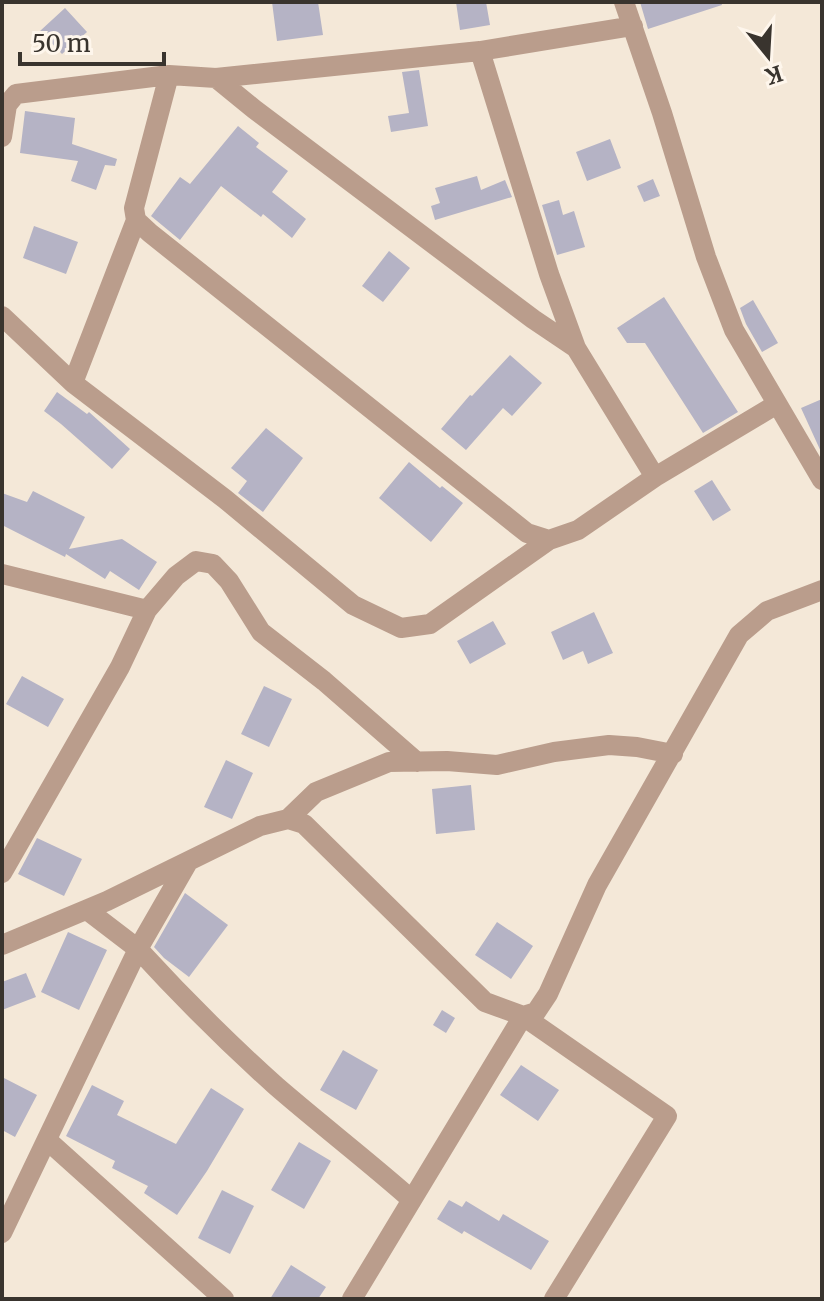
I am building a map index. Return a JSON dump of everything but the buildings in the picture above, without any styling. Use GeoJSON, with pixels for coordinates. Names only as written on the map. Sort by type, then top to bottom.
{"type":"FeatureCollection","features":[{"type":"Feature","properties":{"kind":"street"},"geometry":{"type":"LineString","coordinates":[[624,2],[706,257],[734,330],[822,480]]}},
{"type":"Feature","properties":{"kind":"street"},"geometry":{"type":"LineString","coordinates":[[2,137],[7,105],[16,94],[169,75],[216,78],[480,51],[633,26]]}},
{"type":"Feature","properties":{"kind":"street"},"geometry":{"type":"LineString","coordinates":[[480,51],[549,274],[576,348],[655,477]]}},
{"type":"Feature","properties":{"kind":"street"},"geometry":{"type":"LineString","coordinates":[[73,383],[136,220],[134,208],[169,75]]}},
{"type":"Feature","properties":{"kind":"street"},"geometry":{"type":"LineString","coordinates":[[216,78],[520,310],[576,348]]}},
{"type":"Feature","properties":{"kind":"street"},"geometry":{"type":"LineString","coordinates":[[136,220],[527,533],[549,540]]}},
{"type":"Feature","properties":{"kind":"street"},"geometry":{"type":"LineString","coordinates":[[2,316],[73,383],[225,499],[353,605],[401,628],[430,624],[549,540],[578,530],[655,477],[777,404]]}},
{"type":"Feature","properties":{"kind":"street"},"geometry":{"type":"LineString","coordinates":[[2,873],[120,667],[147,610],[176,576],[196,561],[213,564],[229,581],[261,632],[324,681],[417,762]]}},
{"type":"Feature","properties":{"kind":"street"},"geometry":{"type":"LineString","coordinates":[[2,574],[147,610]]}},
{"type":"Feature","properties":{"kind":"street"},"geometry":{"type":"LineString","coordinates":[[352,1299],[523,1016],[536,1012],[548,994],[597,885],[739,635],[767,611],[822,590]]}},
{"type":"Feature","properties":{"kind":"street"},"geometry":{"type":"LineString","coordinates":[[2,945],[87,910],[260,826],[288,819],[316,792],[389,762],[447,761],[497,765],[554,752],[609,745],[673,754]]}},
{"type":"Feature","properties":{"kind":"street"},"geometry":{"type":"LineString","coordinates":[[288,819],[304,824],[485,1002],[523,1016],[667,1116],[554,1299]]}},
{"type":"Feature","properties":{"kind":"street"},"geometry":{"type":"LineString","coordinates":[[2,1233],[138,949],[188,862]]}},
{"type":"Feature","properties":{"kind":"street"},"geometry":{"type":"LineString","coordinates":[[87,910],[138,949],[186,1002],[277,1087],[412,1200]]}},
{"type":"Feature","properties":{"kind":"street"},"geometry":{"type":"LineString","coordinates":[[47,1140],[224,1299]]}}]}
